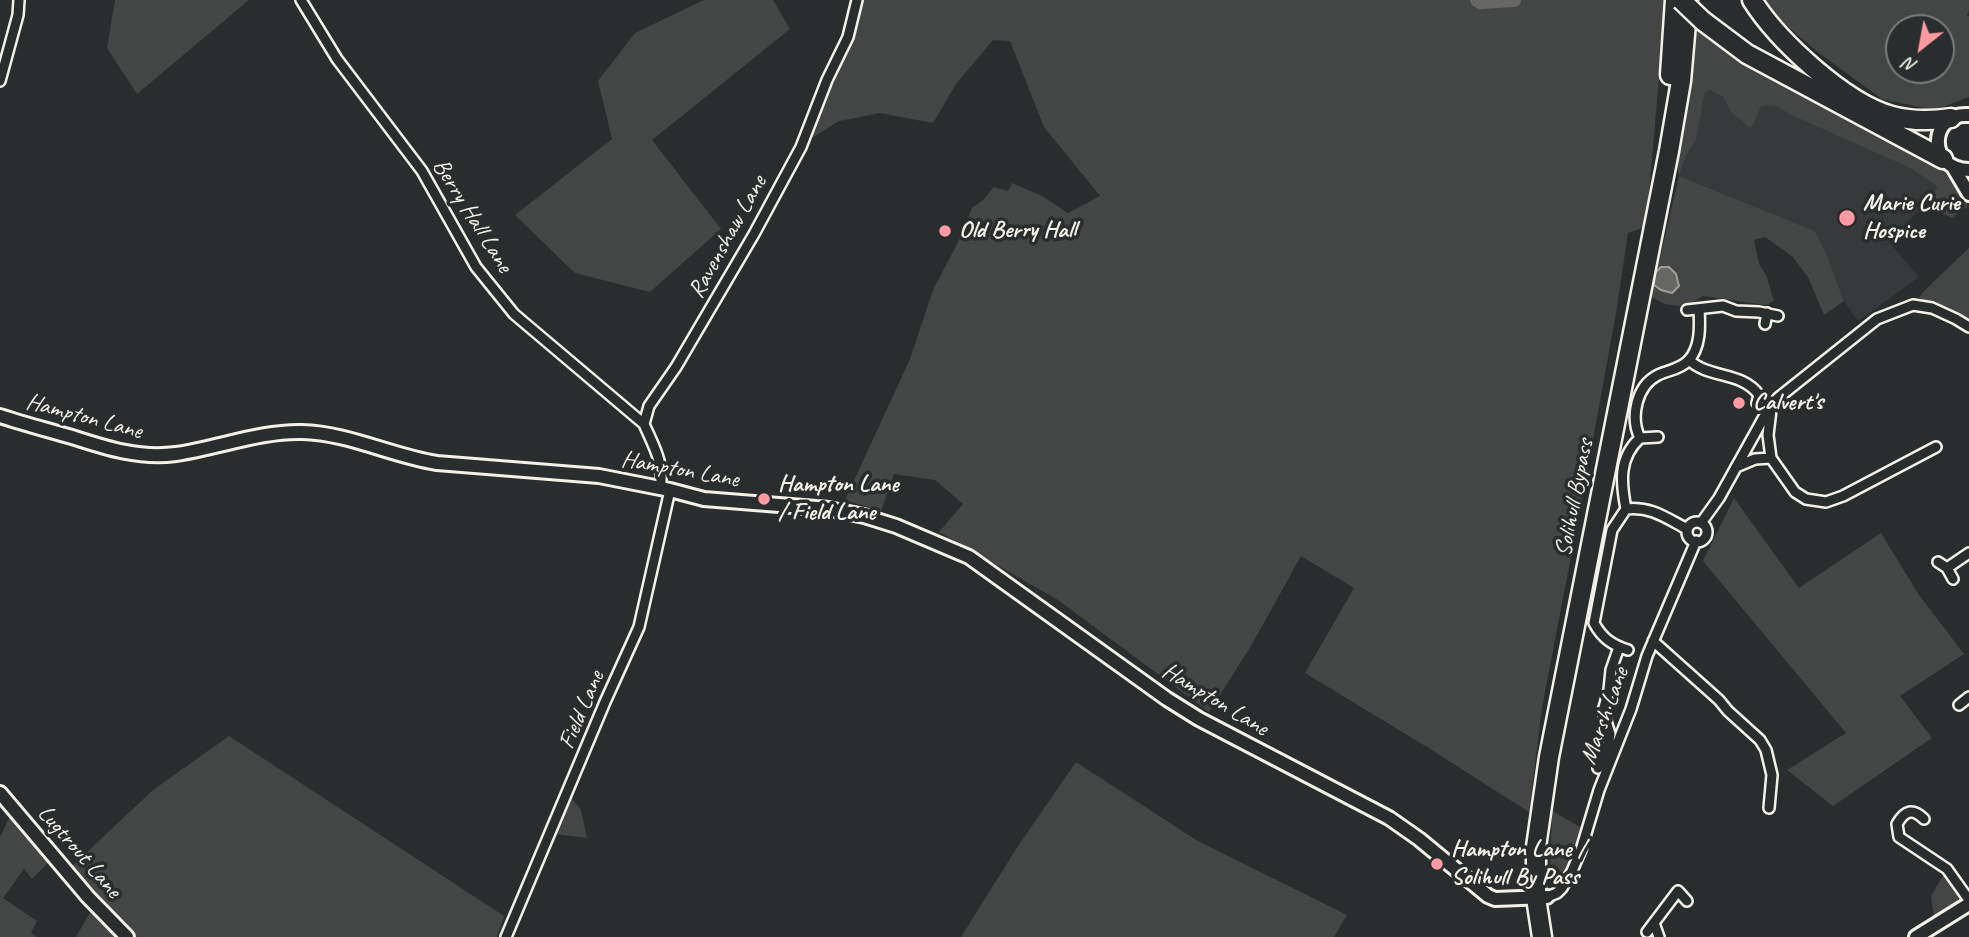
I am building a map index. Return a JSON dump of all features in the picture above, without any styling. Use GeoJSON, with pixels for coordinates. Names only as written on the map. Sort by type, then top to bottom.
{"type":"FeatureCollection","features":[{"type":"Feature","properties":{"kind":"highway","name":"Solihull Bypass"},"geometry":{"type":"LineString","coordinates":[[1657,204],[1675,0]]}},
{"type":"Feature","properties":{"kind":"highway"},"geometry":{"type":"LineString","coordinates":[[1682,0],[1703,21],[1747,54],[1948,163]]}},
{"type":"Feature","properties":{"kind":"highway","name":"Solihull Bypass"},"geometry":{"type":"LineString","coordinates":[[1544,933],[1541,897],[1543,803],[1552,744],[1669,151],[1681,81],[1688,0]]}},
{"type":"Feature","properties":{"kind":"highway"},"geometry":{"type":"LineString","coordinates":[[1752,0],[1789,45],[1815,69],[1869,107],[1893,116],[1921,120],[1963,114]]}},
{"type":"Feature","properties":{"kind":"main road"},"geometry":{"type":"LineString","coordinates":[[1963,114],[1944,124],[1937,141],[1939,150],[1969,194]]}},
{"type":"Feature","properties":{"kind":"main road"},"geometry":{"type":"LineString","coordinates":[[1948,163],[1969,170]]}},
{"type":"Feature","properties":{"kind":"main road","name":"Hampton Lane"},"geometry":{"type":"LineString","coordinates":[[0,416],[122,452],[144,455],[177,454],[280,433],[328,434],[437,463],[599,476],[704,499],[803,506],[864,516],[908,530],[970,557],[1174,704],[1389,818],[1488,896],[1495,899],[1541,897]]}},
{"type":"Feature","properties":{"kind":"main road","name":"Lugtrout Lane"},"geometry":{"type":"LineString","coordinates":[[0,793],[88,897],[127,937]]}},
{"type":"Feature","properties":{"kind":"main road"},"geometry":{"type":"LineString","coordinates":[[1513,899],[1528,911],[1544,933]]}},
{"type":"Feature","properties":{"kind":"main road"},"geometry":{"type":"LineString","coordinates":[[1916,937],[1969,902]]}},
{"type":"Feature","properties":{"kind":"street"},"geometry":{"type":"LineString","coordinates":[[0,80],[18,15],[19,0]]}},
{"type":"Feature","properties":{"kind":"street","name":"Berry Hall Lane"},"geometry":{"type":"LineString","coordinates":[[301,0],[337,59],[422,171],[476,267],[514,314],[644,424]]}},
{"type":"Feature","properties":{"kind":"street","name":"Ravenshaw Lane"},"geometry":{"type":"LineString","coordinates":[[644,424],[649,406],[689,345],[801,147],[827,80],[848,37],[857,0]]}},
{"type":"Feature","properties":{"kind":"street"},"geometry":{"type":"LineString","coordinates":[[1701,523],[1719,498],[1778,398],[1877,319],[1913,305],[1932,308],[1969,327]]}},
{"type":"Feature","properties":{"kind":"street"},"geometry":{"type":"LineString","coordinates":[[1687,310],[1723,306],[1736,311],[1778,316]]}},
{"type":"Feature","properties":{"kind":"street"},"geometry":{"type":"LineString","coordinates":[[1640,438],[1634,418],[1638,400],[1655,377],[1674,370],[1689,360],[1699,337],[1699,309]]}},
{"type":"Feature","properties":{"kind":"street"},"geometry":{"type":"LineString","coordinates":[[1765,324],[1767,313]]}},
{"type":"Feature","properties":{"kind":"street"},"geometry":{"type":"LineString","coordinates":[[1689,360],[1706,370],[1744,381],[1761,396]]}},
{"type":"Feature","properties":{"kind":"street"},"geometry":{"type":"LineString","coordinates":[[1771,407],[1768,435],[1771,458],[1795,492],[1806,499],[1826,502],[1937,447]]}},
{"type":"Feature","properties":{"kind":"street"},"geometry":{"type":"LineString","coordinates":[[644,424],[657,452],[665,489]]}},
{"type":"Feature","properties":{"kind":"street"},"geometry":{"type":"LineString","coordinates":[[1598,768],[1610,734],[1603,711],[1611,670],[1623,649],[1604,638],[1594,623],[1612,530],[1626,509],[1622,486],[1625,459],[1632,445],[1640,438],[1658,437]]}},
{"type":"Feature","properties":{"kind":"street"},"geometry":{"type":"LineString","coordinates":[[1736,467],[1755,459],[1771,458]]}},
{"type":"Feature","properties":{"kind":"street","name":"Field Lane"},"geometry":{"type":"LineString","coordinates":[[506,937],[639,627],[665,489]]}},
{"type":"Feature","properties":{"kind":"street"},"geometry":{"type":"LineString","coordinates":[[1626,509],[1647,508],[1688,529]]}},
{"type":"Feature","properties":{"kind":"street"},"geometry":{"type":"LineString","coordinates":[[1701,523],[1707,531],[1705,537],[1696,541],[1690,539],[1688,529],[1690,524],[1701,523]]}},
{"type":"Feature","properties":{"kind":"street","name":"Marsh Lane"},"geometry":{"type":"LineString","coordinates":[[1541,897],[1557,893],[1572,871],[1653,641],[1696,541]]}},
{"type":"Feature","properties":{"kind":"street"},"geometry":{"type":"LineString","coordinates":[[1953,579],[1942,565],[1969,553]]}},
{"type":"Feature","properties":{"kind":"street"},"geometry":{"type":"LineString","coordinates":[[1653,641],[1760,740],[1766,750],[1772,775],[1769,808]]}},
{"type":"Feature","properties":{"kind":"street"},"geometry":{"type":"LineString","coordinates":[[1959,705],[1969,697]]}},
{"type":"Feature","properties":{"kind":"street"},"geometry":{"type":"LineString","coordinates":[[1591,752],[1603,757]]}},
{"type":"Feature","properties":{"kind":"street"},"geometry":{"type":"LineString","coordinates":[[1924,819],[1915,811],[1905,814],[1897,824],[1899,836],[1947,869],[1969,902]]}},
{"type":"Feature","properties":{"kind":"street"},"geometry":{"type":"LineString","coordinates":[[1647,932],[1678,891],[1687,901]]}},
{"type":"Feature","properties":{"kind":"street"},"geometry":{"type":"LineString","coordinates":[[1654,923],[1658,937]]}},
{"type":"Feature","properties":{"kind":"shaded area"},"geometry":{"type":"Polygon","coordinates":[[[115,0],[249,0],[137,94],[107,48],[115,0]]]}},
{"type":"Feature","properties":{"kind":"shaded area"},"geometry":{"type":"Polygon","coordinates":[[[704,0],[773,0],[790,29],[652,140],[721,229],[650,292],[575,273],[515,215],[612,139],[598,81],[635,33],[704,0]]]}},
{"type":"Feature","properties":{"kind":"shaded area"},"geometry":{"type":"Polygon","coordinates":[[[862,0],[1668,0],[1646,227],[1628,233],[1616,313],[1542,708],[1529,812],[1305,673],[1354,588],[1301,556],[1251,646],[1209,712],[1058,600],[939,532],[963,504],[935,480],[894,474],[881,511],[845,500],[910,359],[933,290],[972,208],[994,187],[1008,191],[1012,183],[1042,196],[1068,213],[1100,196],[1044,127],[1010,41],[993,40],[956,84],[933,123],[880,113],[839,121],[807,141],[862,0]]]}},
{"type":"Feature","properties":{"kind":"shaded area"},"geometry":{"type":"Polygon","coordinates":[[[1762,0],[1969,0],[1969,97],[1934,110],[1882,99],[1819,53],[1775,16],[1762,0]]]}},
{"type":"Feature","properties":{"kind":"shaded area"},"geometry":{"type":"Polygon","coordinates":[[[1698,28],[1734,54],[1812,99],[1925,155],[1944,172],[1967,201],[1967,207],[1952,218],[1923,204],[1938,187],[1912,169],[1780,108],[1761,106],[1750,128],[1732,113],[1723,97],[1711,90],[1705,92],[1696,140],[1687,154],[1679,176],[1675,155],[1698,28]]]}},
{"type":"Feature","properties":{"kind":"shaded area","name":"Marie Curie Hospice"},"geometry":{"type":"Polygon","coordinates":[[[1712,90],[1723,97],[1733,113],[1754,124],[1761,106],[1784,109],[1789,114],[1912,169],[1938,187],[1890,243],[1919,277],[1858,321],[1844,301],[1815,231],[1679,176],[1687,154],[1696,140],[1705,92],[1712,90]]]}},
{"type":"Feature","properties":{"kind":"shaded area"},"geometry":{"type":"Polygon","coordinates":[[[1679,176],[1815,231],[1844,301],[1824,315],[1808,277],[1792,256],[1765,237],[1754,240],[1759,264],[1766,275],[1774,301],[1766,305],[1703,296],[1686,307],[1665,304],[1651,297],[1679,176]]]}},
{"type":"Feature","properties":{"kind":"shaded area"},"geometry":{"type":"Polygon","coordinates":[[[1969,248],[1969,322],[1919,298],[1969,248]]]}},
{"type":"Feature","properties":{"kind":"shaded area"},"geometry":{"type":"Polygon","coordinates":[[[1661,267],[1669,267],[1676,274],[1679,286],[1672,293],[1654,285],[1655,273],[1661,267]]]}},
{"type":"Feature","properties":{"kind":"shaded area"},"geometry":{"type":"Polygon","coordinates":[[[1734,498],[1799,588],[1881,533],[1919,595],[1964,654],[1900,696],[1932,738],[1833,806],[1787,770],[1846,733],[1703,561],[1734,498]]]}},
{"type":"Feature","properties":{"kind":"shaded area"},"geometry":{"type":"Polygon","coordinates":[[[229,736],[504,916],[497,937],[137,937],[70,868],[153,790],[229,736]]]}},
{"type":"Feature","properties":{"kind":"shaded area"},"geometry":{"type":"Polygon","coordinates":[[[1076,762],[1196,840],[1347,915],[1334,937],[961,937],[1018,846],[1076,762]]]}},
{"type":"Feature","properties":{"kind":"shaded area"},"geometry":{"type":"Polygon","coordinates":[[[570,796],[581,810],[587,838],[554,834],[570,796]]]}},
{"type":"Feature","properties":{"kind":"shaded area"},"geometry":{"type":"Polygon","coordinates":[[[1552,811],[1582,828],[1569,869],[1561,883],[1552,878],[1550,871],[1552,811]]]}},
{"type":"Feature","properties":{"kind":"shaded area"},"geometry":{"type":"Polygon","coordinates":[[[12,812],[50,861],[32,879],[24,869],[3,898],[37,921],[31,933],[37,937],[0,937],[0,837],[12,812]]]}},
{"type":"Feature","properties":{"kind":"shaded area"},"geometry":{"type":"Polygon","coordinates":[[[1944,874],[1959,896],[1956,905],[1934,917],[1931,896],[1944,874]]]}},
{"type":"Feature","properties":{"kind":"shaded area"},"geometry":{"type":"Polygon","coordinates":[[[92,909],[119,937],[76,937],[92,909]]]}},
{"type":"Feature","properties":{"kind":"waterway"},"geometry":{"type":"LineString","coordinates":[[1477,0],[1514,0]]}},
{"type":"Feature","properties":{"kind":"place","name":"Marie Curie Hospice"},"geometry":{"type":"Point","coordinates":[1847,218]}},
{"type":"Feature","properties":{"kind":"place","name":"Old Berry Hall"},"geometry":{"type":"Point","coordinates":[945,231]}},
{"type":"Feature","properties":{"kind":"place","name":"Calvert's"},"geometry":{"type":"Point","coordinates":[1739,403]}},
{"type":"Feature","properties":{"kind":"place","name":"Hampton Lane / Field Lane"},"geometry":{"type":"Point","coordinates":[764,499]}},
{"type":"Feature","properties":{"kind":"place","name":"Hampton Lane / Solihull By Pass"},"geometry":{"type":"Point","coordinates":[1437,864]}}]}
